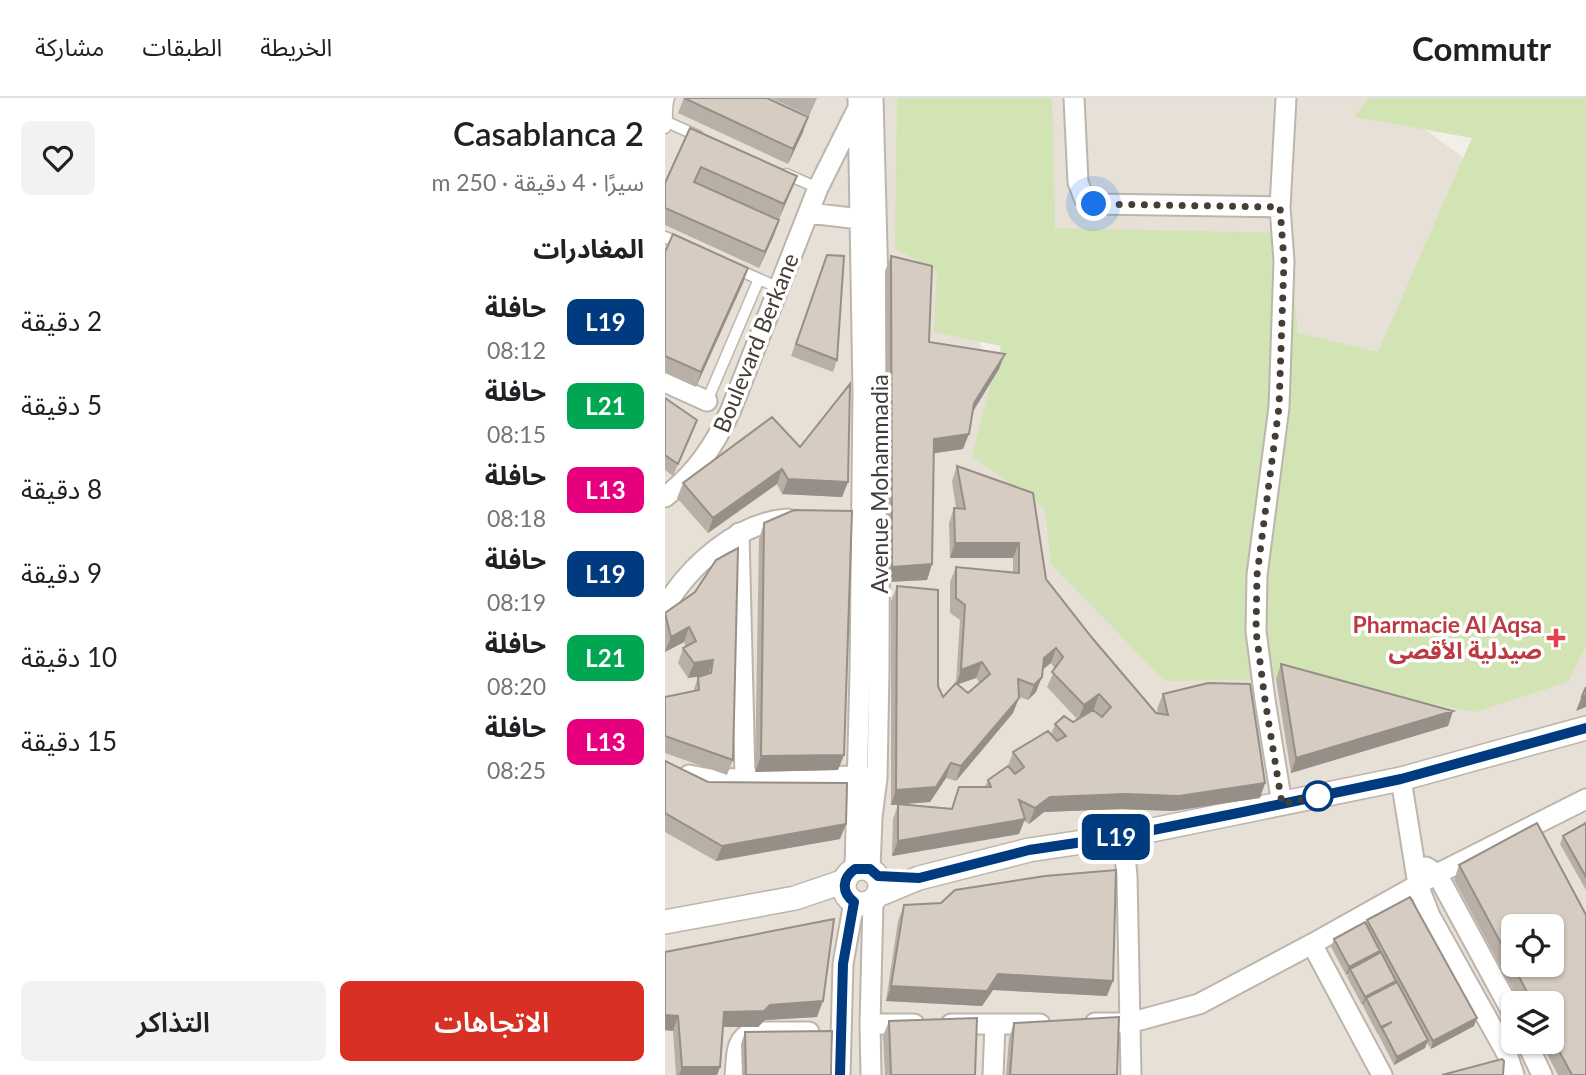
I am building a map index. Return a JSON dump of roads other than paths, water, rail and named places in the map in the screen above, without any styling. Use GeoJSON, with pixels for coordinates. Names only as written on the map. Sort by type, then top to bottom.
{"type":"FeatureCollection","features":[{"type":"Feature","properties":{"kind":"street"},"geometry":{"type":"LineString","coordinates":[[1074,98],[1078,182],[1084,198],[1094,204],[1280,207]]}},
{"type":"Feature","properties":{"kind":"street"},"geometry":{"type":"LineString","coordinates":[[1282,804],[1256,631],[1257,575],[1279,407],[1284,261],[1280,207],[1286,98]]}},
{"type":"Feature","properties":{"kind":"street","name":"Boulevard Berkane"},"geometry":{"type":"LineString","coordinates":[[665,497],[698,467],[716,442],[818,188],[865,102]]}},
{"type":"Feature","properties":{"kind":"street","name":"Avenue Mohammadia"},"geometry":{"type":"LineString","coordinates":[[863,886],[856,776],[863,517],[860,219],[865,102]]}},
{"type":"Feature","properties":{"kind":"street","name":"Avenue Mohammadia"},"geometry":{"type":"LineString","coordinates":[[863,886],[877,778],[863,517],[880,360],[865,102]]}},
{"type":"Feature","properties":{"kind":"street"},"geometry":{"type":"LineString","coordinates":[[809,213],[860,219]]}},
{"type":"Feature","properties":{"kind":"street"},"geometry":{"type":"LineString","coordinates":[[665,382],[707,401]]}},
{"type":"Feature","properties":{"kind":"street"},"geometry":{"type":"LineString","coordinates":[[665,607],[702,560],[739,533],[782,519],[809,517]]}},
{"type":"Feature","properties":{"kind":"street"},"geometry":{"type":"LineString","coordinates":[[739,533],[745,778]]}},
{"type":"Feature","properties":{"kind":"street"},"geometry":{"type":"LineString","coordinates":[[665,922],[919,878],[1029,850],[1123,836],[1401,779],[1586,728]]}},
{"type":"Feature","properties":{"kind":"street"},"geometry":{"type":"LineString","coordinates":[[689,775],[710,779],[856,776],[877,778]]}},
{"type":"Feature","properties":{"kind":"street"},"geometry":{"type":"LineString","coordinates":[[1401,779],[1418,885],[1430,916],[1507,1054],[1514,1075]]}},
{"type":"Feature","properties":{"kind":"street"},"geometry":{"type":"LineString","coordinates":[[870,1024],[1129,1023],[1199,1004],[1437,874],[1538,831],[1586,799]]}},
{"type":"Feature","properties":{"kind":"street"},"geometry":{"type":"LineString","coordinates":[[1123,836],[1127,876],[1131,1075]]}},
{"type":"Feature","properties":{"kind":"street"},"geometry":{"type":"LineString","coordinates":[[1414,860],[1437,874],[1501,992]]}},
{"type":"Feature","properties":{"kind":"street"},"geometry":{"type":"LineString","coordinates":[[863,886],[873,952],[871,1075]]}},
{"type":"Feature","properties":{"kind":"street"},"geometry":{"type":"LineString","coordinates":[[840,1075],[843,964],[863,886]]}},
{"type":"Feature","properties":{"kind":"street"},"geometry":{"type":"LineString","coordinates":[[1312,944],[1382,1075]]}},
{"type":"Feature","properties":{"kind":"street"},"geometry":{"type":"LineString","coordinates":[[993,1075],[995,1024]]}},
{"type":"Feature","properties":{"kind":"street"},"geometry":{"type":"LineString","coordinates":[[735,1075],[741,1037],[753,1032],[841,1032]]}},
{"type":"Feature","properties":{"kind":"street"},"geometry":{"type":"LineString","coordinates":[[1533,1054],[1542,1075]]}},
{"type":"Feature","properties":{"kind":"lane"},"geometry":{"type":"LineString","coordinates":[[669,98],[666,125],[705,139]]}},
{"type":"Feature","properties":{"kind":"lane"},"geometry":{"type":"LineString","coordinates":[[780,172],[818,188]]}},
{"type":"Feature","properties":{"kind":"lane"},"geometry":{"type":"LineString","coordinates":[[665,237],[689,248]]}},
{"type":"Feature","properties":{"kind":"lane"},"geometry":{"type":"LineString","coordinates":[[724,264],[779,288]]}},
{"type":"Feature","properties":{"kind":"lane"},"geometry":{"type":"LineString","coordinates":[[707,401],[759,279]]}},
{"type":"Feature","properties":{"kind":"place","name":"Pharmacie Al Aqsa صيدلية الأقصى"},"geometry":{"type":"Point","coordinates":[1556,638]}}]}
